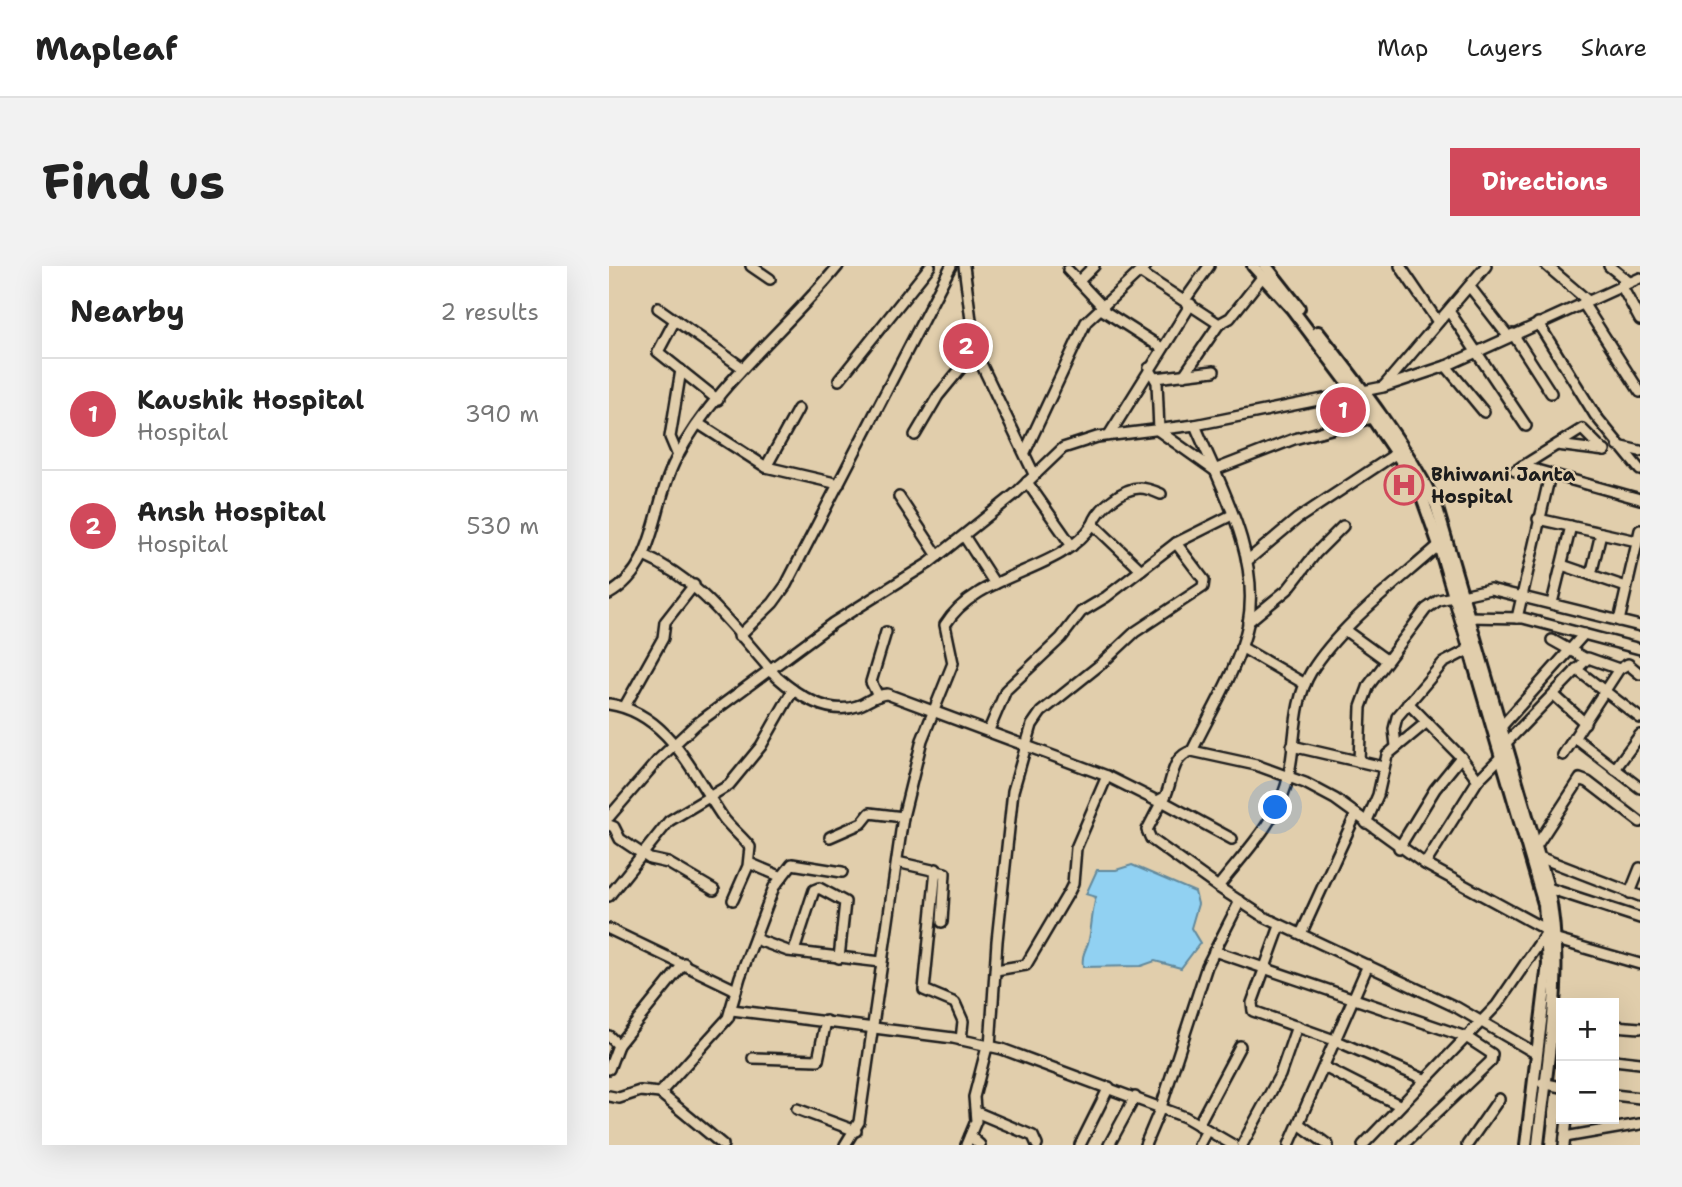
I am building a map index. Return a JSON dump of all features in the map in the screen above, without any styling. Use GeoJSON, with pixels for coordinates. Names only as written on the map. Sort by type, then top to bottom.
{"type":"FeatureCollection","features":[{"type":"Feature","properties":{"kind":"main road"},"geometry":{"type":"LineString","coordinates":[[1253,266],[1265,271],[1417,466],[1436,505],[1468,650],[1529,846],[1548,931],[1543,1053],[1526,1145]]}},
{"type":"Feature","properties":{"kind":"main road"},"geometry":{"type":"LineString","coordinates":[[1361,393],[1371,418],[1418,486],[1467,617],[1548,888],[1557,940],[1556,998]]}},
{"type":"Feature","properties":{"kind":"main road"},"geometry":{"type":"LineString","coordinates":[[1543,1053],[1556,1021]]}},
{"type":"Feature","properties":{"kind":"main road"},"geometry":{"type":"LineString","coordinates":[[1538,1145],[1539,1081]]}},
{"type":"Feature","properties":{"kind":"street"},"geometry":{"type":"LineString","coordinates":[[751,266],[770,279]]}},
{"type":"Feature","properties":{"kind":"street"},"geometry":{"type":"LineString","coordinates":[[609,594],[631,578],[644,556],[678,456],[699,424],[743,368],[838,266]]}},
{"type":"Feature","properties":{"kind":"street"},"geometry":{"type":"LineString","coordinates":[[839,380],[930,266]]}},
{"type":"Feature","properties":{"kind":"street"},"geometry":{"type":"LineString","coordinates":[[740,636],[779,596],[951,266]]}},
{"type":"Feature","properties":{"kind":"street"},"geometry":{"type":"LineString","coordinates":[[964,266],[975,351],[1025,452],[1030,478],[1072,546]]}},
{"type":"Feature","properties":{"kind":"street"},"geometry":{"type":"LineString","coordinates":[[1079,281],[1094,266]]}},
{"type":"Feature","properties":{"kind":"street"},"geometry":{"type":"LineString","coordinates":[[1109,435],[1209,266]]}},
{"type":"Feature","properties":{"kind":"street"},"geometry":{"type":"LineString","coordinates":[[1400,266],[1438,322]]}},
{"type":"Feature","properties":{"kind":"street"},"geometry":{"type":"LineString","coordinates":[[1383,387],[1483,270],[1471,266]]}},
{"type":"Feature","properties":{"kind":"street"},"geometry":{"type":"LineString","coordinates":[[1548,266],[1586,302],[1640,392]]}},
{"type":"Feature","properties":{"kind":"street"},"geometry":{"type":"LineString","coordinates":[[1609,266],[1625,284],[1640,320]]}},
{"type":"Feature","properties":{"kind":"street"},"geometry":{"type":"LineString","coordinates":[[1025,452],[1083,327],[1144,269],[1219,324]]}},
{"type":"Feature","properties":{"kind":"street"},"geometry":{"type":"LineString","coordinates":[[1068,270],[1102,308],[1162,348]]}},
{"type":"Feature","properties":{"kind":"street"},"geometry":{"type":"LineString","coordinates":[[1184,375],[1219,324],[1230,318],[1265,271]]}},
{"type":"Feature","properties":{"kind":"street"},"geometry":{"type":"LineString","coordinates":[[609,817],[674,744],[833,624],[938,556],[1063,448],[1080,441],[1109,435],[1195,425],[1383,387],[1446,366],[1640,278]]}},
{"type":"Feature","properties":{"kind":"street"},"geometry":{"type":"LineString","coordinates":[[1470,287],[1511,335],[1551,394]]}},
{"type":"Feature","properties":{"kind":"street"},"geometry":{"type":"LineString","coordinates":[[659,308],[743,368]]}},
{"type":"Feature","properties":{"kind":"street"},"geometry":{"type":"LineString","coordinates":[[1449,311],[1526,426]]}},
{"type":"Feature","properties":{"kind":"street"},"geometry":{"type":"LineString","coordinates":[[675,320],[657,350],[718,400]]}},
{"type":"Feature","properties":{"kind":"street"},"geometry":{"type":"LineString","coordinates":[[1538,323],[1595,415],[1640,470]]}},
{"type":"Feature","properties":{"kind":"street"},"geometry":{"type":"LineString","coordinates":[[915,435],[938,396],[975,351]]}},
{"type":"Feature","properties":{"kind":"street"},"geometry":{"type":"LineString","coordinates":[[1446,366],[1484,412]]}},
{"type":"Feature","properties":{"kind":"street"},"geometry":{"type":"LineString","coordinates":[[1149,368],[1156,378],[1159,430]]}},
{"type":"Feature","properties":{"kind":"street"},"geometry":{"type":"LineString","coordinates":[[678,456],[670,438],[681,370]]}},
{"type":"Feature","properties":{"kind":"street"},"geometry":{"type":"LineString","coordinates":[[1156,378],[1214,372]]}},
{"type":"Feature","properties":{"kind":"street"},"geometry":{"type":"LineString","coordinates":[[766,467],[798,409]]}},
{"type":"Feature","properties":{"kind":"street"},"geometry":{"type":"LineString","coordinates":[[1214,470],[1294,439],[1371,418]]}},
{"type":"Feature","properties":{"kind":"street"},"geometry":{"type":"LineString","coordinates":[[699,424],[766,467],[839,484]]}},
{"type":"Feature","properties":{"kind":"street"},"geometry":{"type":"LineString","coordinates":[[1195,425],[1232,515],[1247,561],[1248,622],[1241,647],[1192,751],[1178,758],[1162,801],[1147,830],[1151,839],[1218,887],[1280,926],[1368,965],[1543,1053],[1556,1053]]}},
{"type":"Feature","properties":{"kind":"street"},"geometry":{"type":"LineString","coordinates":[[1604,451],[1582,429],[1519,469],[1640,499]]}},
{"type":"Feature","properties":{"kind":"street"},"geometry":{"type":"LineString","coordinates":[[1159,430],[1214,470]]}},
{"type":"Feature","properties":{"kind":"street"},"geometry":{"type":"LineString","coordinates":[[1557,445],[1604,451],[1619,446],[1640,451]]}},
{"type":"Feature","properties":{"kind":"street"},"geometry":{"type":"LineString","coordinates":[[1247,561],[1297,519],[1397,453]]}},
{"type":"Feature","properties":{"kind":"street"},"geometry":{"type":"LineString","coordinates":[[1517,618],[1550,475]]}},
{"type":"Feature","properties":{"kind":"street"},"geometry":{"type":"LineString","coordinates":[[845,1145],[856,1131],[903,817],[932,711],[953,663],[945,625],[964,602],[1072,546],[1093,524],[1101,510],[1132,489],[1142,488],[1161,494]]}},
{"type":"Feature","properties":{"kind":"street"},"geometry":{"type":"LineString","coordinates":[[899,497],[938,556]]}},
{"type":"Feature","properties":{"kind":"street"},"geometry":{"type":"LineString","coordinates":[[989,730],[1002,698],[1012,684],[1061,638],[1081,612],[1176,543],[1232,515]]}},
{"type":"Feature","properties":{"kind":"street"},"geometry":{"type":"LineString","coordinates":[[1538,519],[1637,541]]}},
{"type":"Feature","properties":{"kind":"street"},"geometry":{"type":"LineString","coordinates":[[1093,524],[1141,570]]}},
{"type":"Feature","properties":{"kind":"street"},"geometry":{"type":"LineString","coordinates":[[1248,622],[1288,589],[1316,553],[1343,526]]}},
{"type":"Feature","properties":{"kind":"street"},"geometry":{"type":"LineString","coordinates":[[1552,603],[1571,526]]}},
{"type":"Feature","properties":{"kind":"street"},"geometry":{"type":"LineString","coordinates":[[1619,621],[1640,530]]}},
{"type":"Feature","properties":{"kind":"street"},"geometry":{"type":"LineString","coordinates":[[1591,575],[1601,533]]}},
{"type":"Feature","properties":{"kind":"street"},"geometry":{"type":"LineString","coordinates":[[964,536],[995,584]]}},
{"type":"Feature","properties":{"kind":"street"},"geometry":{"type":"LineString","coordinates":[[980,1145],[968,1141],[976,1112],[974,1097],[989,1047],[1013,791],[1025,745],[1041,712],[1101,664],[1135,632],[1203,587],[1204,580],[1176,543]]}},
{"type":"Feature","properties":{"kind":"street"},"geometry":{"type":"LineString","coordinates":[[1218,887],[1281,799],[1288,777],[1305,684],[1320,660],[1346,631],[1439,545]]}},
{"type":"Feature","properties":{"kind":"street"},"geometry":{"type":"LineString","coordinates":[[644,556],[673,569],[694,585],[770,669],[793,690],[820,704],[838,708],[856,706],[887,694],[1107,776],[1162,801],[1232,839]]}},
{"type":"Feature","properties":{"kind":"street"},"geometry":{"type":"LineString","coordinates":[[1562,565],[1626,587]]}},
{"type":"Feature","properties":{"kind":"street"},"geometry":{"type":"LineString","coordinates":[[625,706],[663,638],[665,622],[694,585]]}},
{"type":"Feature","properties":{"kind":"street"},"geometry":{"type":"LineString","coordinates":[[1359,762],[1364,696],[1386,660],[1426,609],[1439,600],[1490,589],[1640,626]]}},
{"type":"Feature","properties":{"kind":"street"},"geometry":{"type":"LineString","coordinates":[[1467,617],[1517,618],[1640,649]]}},
{"type":"Feature","properties":{"kind":"street"},"geometry":{"type":"LineString","coordinates":[[1346,631],[1386,660]]}},
{"type":"Feature","properties":{"kind":"street"},"geometry":{"type":"LineString","coordinates":[[878,696],[871,682],[886,632]]}},
{"type":"Feature","properties":{"kind":"street"},"geometry":{"type":"LineString","coordinates":[[1501,727],[1584,634]]}},
{"type":"Feature","properties":{"kind":"street"},"geometry":{"type":"LineString","coordinates":[[1552,640],[1586,659],[1593,658],[1619,669]]}},
{"type":"Feature","properties":{"kind":"street"},"geometry":{"type":"LineString","coordinates":[[1241,647],[1305,684]]}},
{"type":"Feature","properties":{"kind":"street"},"geometry":{"type":"LineString","coordinates":[[1396,746],[1395,722],[1408,703],[1443,663],[1468,650]]}},
{"type":"Feature","properties":{"kind":"street"},"geometry":{"type":"LineString","coordinates":[[1506,743],[1586,659]]}},
{"type":"Feature","properties":{"kind":"street"},"geometry":{"type":"LineString","coordinates":[[1563,755],[1619,669],[1628,664],[1640,674]]}},
{"type":"Feature","properties":{"kind":"street"},"geometry":{"type":"LineString","coordinates":[[1576,669],[1640,718]]}},
{"type":"Feature","properties":{"kind":"street"},"geometry":{"type":"LineString","coordinates":[[609,896],[669,821],[729,785],[759,750],[793,690]]}},
{"type":"Feature","properties":{"kind":"street"},"geometry":{"type":"LineString","coordinates":[[1554,695],[1585,723]]}},
{"type":"Feature","properties":{"kind":"street"},"geometry":{"type":"LineString","coordinates":[[1408,703],[1461,757],[1478,780]]}},
{"type":"Feature","properties":{"kind":"street"},"geometry":{"type":"LineString","coordinates":[[609,704],[625,706],[645,715],[674,744],[726,821],[750,847],[749,863],[733,900]]}},
{"type":"Feature","properties":{"kind":"street"},"geometry":{"type":"LineString","coordinates":[[1366,823],[1378,795],[1383,767],[1396,746],[1427,722]]}},
{"type":"Feature","properties":{"kind":"street"},"geometry":{"type":"LineString","coordinates":[[1615,769],[1640,735]]}},
{"type":"Feature","properties":{"kind":"street"},"geometry":{"type":"LineString","coordinates":[[1575,738],[1640,788]]}},
{"type":"Feature","properties":{"kind":"street"},"geometry":{"type":"LineString","coordinates":[[1292,746],[1383,767]]}},
{"type":"Feature","properties":{"kind":"street"},"geometry":{"type":"LineString","coordinates":[[1192,751],[1256,765],[1335,799],[1399,848],[1548,931],[1557,940],[1640,964]]}},
{"type":"Feature","properties":{"kind":"street"},"geometry":{"type":"LineString","coordinates":[[1399,848],[1435,789],[1461,757]]}},
{"type":"Feature","properties":{"kind":"street"},"geometry":{"type":"LineString","coordinates":[[1425,864],[1478,780],[1501,757]]}},
{"type":"Feature","properties":{"kind":"street"},"geometry":{"type":"LineString","coordinates":[[996,970],[1026,965],[1069,892],[1073,884],[1076,848],[1107,776]]}},
{"type":"Feature","properties":{"kind":"street"},"geometry":{"type":"LineString","coordinates":[[1640,822],[1588,782],[1580,779],[1538,851],[1640,896]]}},
{"type":"Feature","properties":{"kind":"street"},"geometry":{"type":"LineString","coordinates":[[829,837],[862,823],[870,813],[903,817]]}},
{"type":"Feature","properties":{"kind":"street"},"geometry":{"type":"LineString","coordinates":[[1301,934],[1356,814]]}},
{"type":"Feature","properties":{"kind":"street"},"geometry":{"type":"LineString","coordinates":[[609,825],[614,827],[620,839],[714,890]]}},
{"type":"Feature","properties":{"kind":"street"},"geometry":{"type":"LineString","coordinates":[[897,862],[943,871],[946,876],[942,922]]}},
{"type":"Feature","properties":{"kind":"street"},"geometry":{"type":"LineString","coordinates":[[749,863],[782,877]]}},
{"type":"Feature","properties":{"kind":"street"},"geometry":{"type":"LineString","coordinates":[[660,1093],[726,1022],[775,887],[792,864],[842,872]]}},
{"type":"Feature","properties":{"kind":"street"},"geometry":{"type":"LineString","coordinates":[[1630,893],[1640,868]]}},
{"type":"Feature","properties":{"kind":"street"},"geometry":{"type":"LineString","coordinates":[[936,869],[924,990],[955,1003],[963,1021],[961,1040]]}},
{"type":"Feature","properties":{"kind":"street"},"geometry":{"type":"LineString","coordinates":[[794,951],[814,890],[819,888],[845,902],[839,958]]}},
{"type":"Feature","properties":{"kind":"street"},"geometry":{"type":"LineString","coordinates":[[1548,888],[1640,918]]}},
{"type":"Feature","properties":{"kind":"street"},"geometry":{"type":"LineString","coordinates":[[1145,1145],[1161,1107],[1214,951],[1240,901]]}},
{"type":"Feature","properties":{"kind":"street"},"geometry":{"type":"LineString","coordinates":[[1280,926],[1251,1008],[1337,1041],[1423,1079]]}},
{"type":"Feature","properties":{"kind":"street"},"geometry":{"type":"LineString","coordinates":[[609,929],[736,990]]}},
{"type":"Feature","properties":{"kind":"street"},"geometry":{"type":"LineString","coordinates":[[1363,1145],[1423,1079],[1482,1022],[1548,931]]}},
{"type":"Feature","properties":{"kind":"street"},"geometry":{"type":"LineString","coordinates":[[755,939],[786,951],[881,962]]}},
{"type":"Feature","properties":{"kind":"street"},"geometry":{"type":"LineString","coordinates":[[1214,951],[1466,1037],[1492,1055],[1492,1059],[1403,1145]]}},
{"type":"Feature","properties":{"kind":"street"},"geometry":{"type":"LineString","coordinates":[[609,1069],[618,1045],[684,963]]}},
{"type":"Feature","properties":{"kind":"street"},"geometry":{"type":"LineString","coordinates":[[1289,1145],[1337,1041],[1368,965]]}},
{"type":"Feature","properties":{"kind":"street"},"geometry":{"type":"LineString","coordinates":[[732,1010],[873,1027],[961,1040],[989,1047],[1161,1107],[1233,1145]]}},
{"type":"Feature","properties":{"kind":"street"},"geometry":{"type":"LineString","coordinates":[[753,1058],[818,1060],[826,1021]]}},
{"type":"Feature","properties":{"kind":"street"},"geometry":{"type":"LineString","coordinates":[[1242,1145],[1279,1075],[1297,1026]]}},
{"type":"Feature","properties":{"kind":"street"},"geometry":{"type":"LineString","coordinates":[[1619,1026],[1640,1028]]}},
{"type":"Feature","properties":{"kind":"street"},"geometry":{"type":"LineString","coordinates":[[609,1036],[618,1045]]}},
{"type":"Feature","properties":{"kind":"street"},"geometry":{"type":"LineString","coordinates":[[1199,1145],[1202,1127],[1240,1046]]}},
{"type":"Feature","properties":{"kind":"street"},"geometry":{"type":"LineString","coordinates":[[1619,1061],[1640,1063]]}},
{"type":"Feature","properties":{"kind":"street"},"geometry":{"type":"LineString","coordinates":[[1325,1068],[1399,1105]]}},
{"type":"Feature","properties":{"kind":"street"},"geometry":{"type":"LineString","coordinates":[[1539,1081],[1556,1086]]}},
{"type":"Feature","properties":{"kind":"street"},"geometry":{"type":"LineString","coordinates":[[1080,1145],[1109,1087]]}},
{"type":"Feature","properties":{"kind":"street"},"geometry":{"type":"LineString","coordinates":[[609,1096],[619,1098],[640,1091],[660,1093],[723,1145]]}},
{"type":"Feature","properties":{"kind":"street"},"geometry":{"type":"LineString","coordinates":[[1619,1096],[1640,1098]]}},
{"type":"Feature","properties":{"kind":"street"},"geometry":{"type":"LineString","coordinates":[[1109,1145],[1135,1097]]}},
{"type":"Feature","properties":{"kind":"street"},"geometry":{"type":"LineString","coordinates":[[1467,1145],[1499,1099]]}},
{"type":"Feature","properties":{"kind":"street"},"geometry":{"type":"LineString","coordinates":[[797,1109],[856,1131]]}},
{"type":"Feature","properties":{"kind":"street"},"geometry":{"type":"LineString","coordinates":[[976,1112],[1033,1136],[1037,1145]]}},
{"type":"Feature","properties":{"kind":"street"},"geometry":{"type":"LineString","coordinates":[[1299,1124],[1328,1145]]}},
{"type":"Feature","properties":{"kind":"street"},"geometry":{"type":"LineString","coordinates":[[1564,1141],[1640,1124]]}},
{"type":"Feature","properties":{"kind":"water"},"geometry":{"type":"Polygon","coordinates":[[[1132,865],[1195,892],[1198,904],[1191,928],[1200,943],[1181,968],[1155,961],[1141,966],[1083,967],[1096,897],[1086,894],[1097,870],[1116,870],[1132,865]]]}},
{"type":"Feature","properties":{"kind":"place","name":"Ansh Hospital"},"geometry":{"type":"Point","coordinates":[966,346]}},
{"type":"Feature","properties":{"kind":"place","name":"Kaushik Hospital"},"geometry":{"type":"Point","coordinates":[1343,410]}},
{"type":"Feature","properties":{"kind":"place","name":"Bhiwani Janta Hospital"},"geometry":{"type":"Point","coordinates":[1404,485]}}]}
